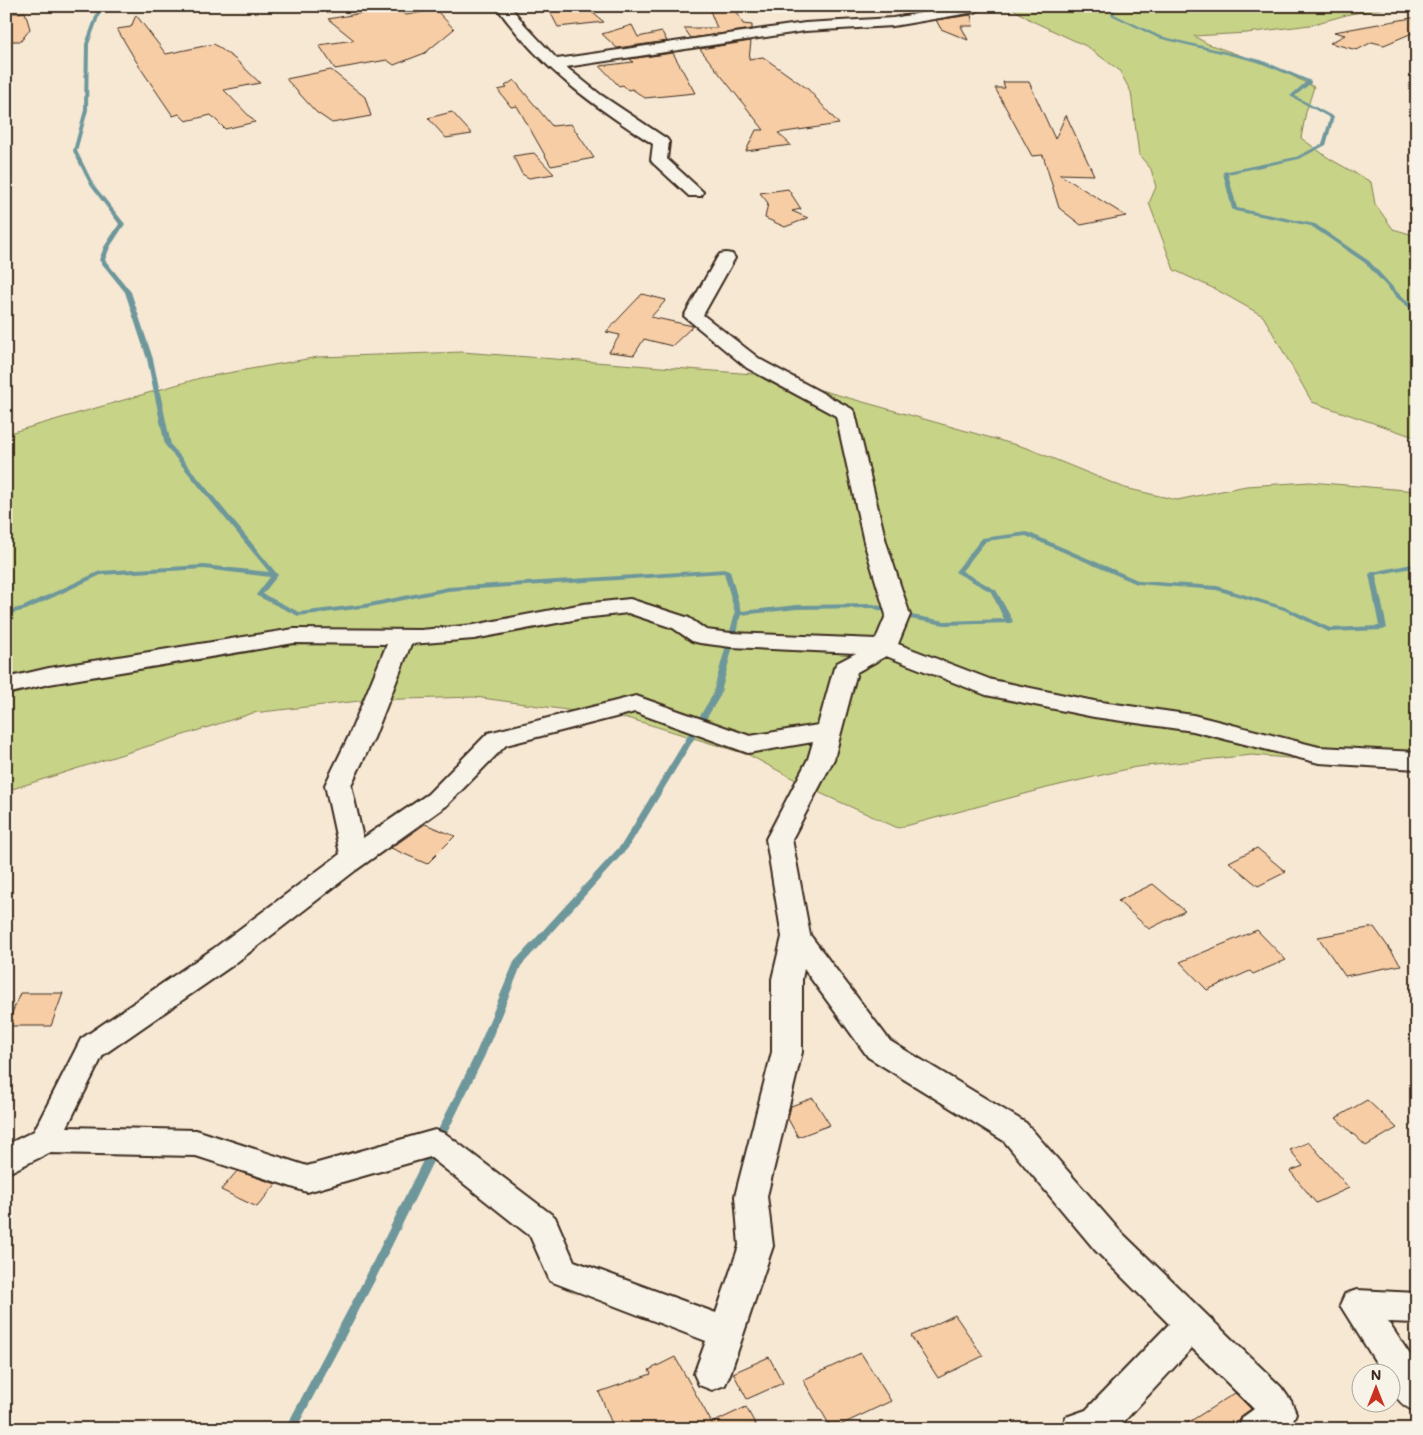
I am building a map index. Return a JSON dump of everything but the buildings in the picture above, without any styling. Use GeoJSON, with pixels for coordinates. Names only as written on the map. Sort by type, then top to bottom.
{"type":"FeatureCollection","features":[{"type":"Feature","properties":{"kind":"street"},"geometry":{"type":"LineString","coordinates":[[503,6],[516,26],[567,78],[662,142],[659,160],[696,192]]}},
{"type":"Feature","properties":{"kind":"street"},"geometry":{"type":"LineString","coordinates":[[554,64],[805,27],[893,22],[975,8]]}},
{"type":"Feature","properties":{"kind":"street"},"geometry":{"type":"LineString","coordinates":[[712,1374],[756,1246],[751,1196],[787,1052],[787,979],[796,937],[778,839],[821,759],[846,668],[885,647],[898,615],[875,542],[845,413],[754,364],[693,316],[726,258]]}},
{"type":"Feature","properties":{"kind":"street"},"geometry":{"type":"LineString","coordinates":[[6,686],[49,676],[294,636],[421,638],[474,632],[583,612],[630,606],[680,623],[700,636],[730,640],[885,647],[986,687],[1094,709],[1193,723],[1319,755],[1417,762]]}},
{"type":"Feature","properties":{"kind":"street"},"geometry":{"type":"LineString","coordinates":[[354,858],[338,785],[362,738],[402,637]]}},
{"type":"Feature","properties":{"kind":"street"},"geometry":{"type":"LineString","coordinates":[[45,1140],[92,1047],[223,958],[354,858],[437,800],[497,740],[636,704],[748,745],[829,731]]}},
{"type":"Feature","properties":{"kind":"street"},"geometry":{"type":"LineString","coordinates":[[796,937],[880,1049],[1016,1132],[1107,1240],[1268,1399],[1278,1413],[1256,1429]]}},
{"type":"Feature","properties":{"kind":"street"},"geometry":{"type":"LineString","coordinates":[[6,1161],[45,1140],[196,1143],[307,1179],[435,1143],[543,1227],[562,1271],[726,1333]]}},
{"type":"Feature","properties":{"kind":"street"},"geometry":{"type":"LineString","coordinates":[[1417,1308],[1356,1305],[1417,1396]]}},
{"type":"Feature","properties":{"kind":"street"},"geometry":{"type":"LineString","coordinates":[[1079,1429],[1096,1425],[1192,1324]]}},
{"type":"Feature","properties":{"kind":"green space"},"geometry":{"type":"Polygon","coordinates":[[[1009,6],[1398,6],[1350,14],[1310,25],[1247,33],[1194,36],[1208,44],[1279,69],[1314,87],[1306,112],[1301,138],[1330,159],[1371,182],[1375,204],[1393,229],[1417,236],[1417,438],[1312,402],[1263,316],[1217,290],[1174,270],[1149,203],[1156,187],[1151,169],[1139,155],[1131,92],[1119,70],[1086,46],[1032,21],[1009,6]]]}},
{"type":"Feature","properties":{"kind":"green space"},"geometry":{"type":"Polygon","coordinates":[[[462,352],[767,375],[1027,448],[1125,488],[1177,500],[1246,486],[1310,482],[1417,491],[1417,769],[1252,755],[1136,767],[1047,788],[898,828],[822,794],[749,755],[631,719],[475,697],[368,700],[253,713],[6,791],[6,434],[200,378],[318,357],[462,352]]]}},
{"type":"Feature","properties":{"kind":"waterway"},"geometry":{"type":"LineString","coordinates":[[101,6],[87,44],[86,110],[75,151],[92,185],[122,224],[107,247],[102,260],[128,292],[150,359],[168,445],[275,575]]}},
{"type":"Feature","properties":{"kind":"waterway"},"geometry":{"type":"LineString","coordinates":[[1115,6],[1112,14],[1159,37],[1259,61],[1309,82],[1292,96],[1332,117],[1324,145],[1297,158],[1225,173],[1235,209],[1313,225],[1367,262],[1399,297],[1417,312]]}},
{"type":"Feature","properties":{"kind":"waterway"},"geometry":{"type":"LineString","coordinates":[[738,613],[797,607],[874,606],[898,615],[945,623],[1009,621],[994,591],[958,572],[984,539],[1027,534],[1139,583],[1217,588],[1286,609],[1329,630],[1383,628],[1372,574],[1417,565]]}},
{"type":"Feature","properties":{"kind":"waterway"},"geometry":{"type":"LineString","coordinates":[[6,613],[24,609],[100,573],[204,567],[275,575]]}},
{"type":"Feature","properties":{"kind":"waterway"},"geometry":{"type":"LineString","coordinates":[[275,575],[259,595],[298,614],[365,606],[448,589],[727,571],[738,613]]}},
{"type":"Feature","properties":{"kind":"waterway"},"geometry":{"type":"LineString","coordinates":[[290,1429],[372,1275],[480,1055],[517,964],[625,846],[716,696],[738,613]]}}]}
